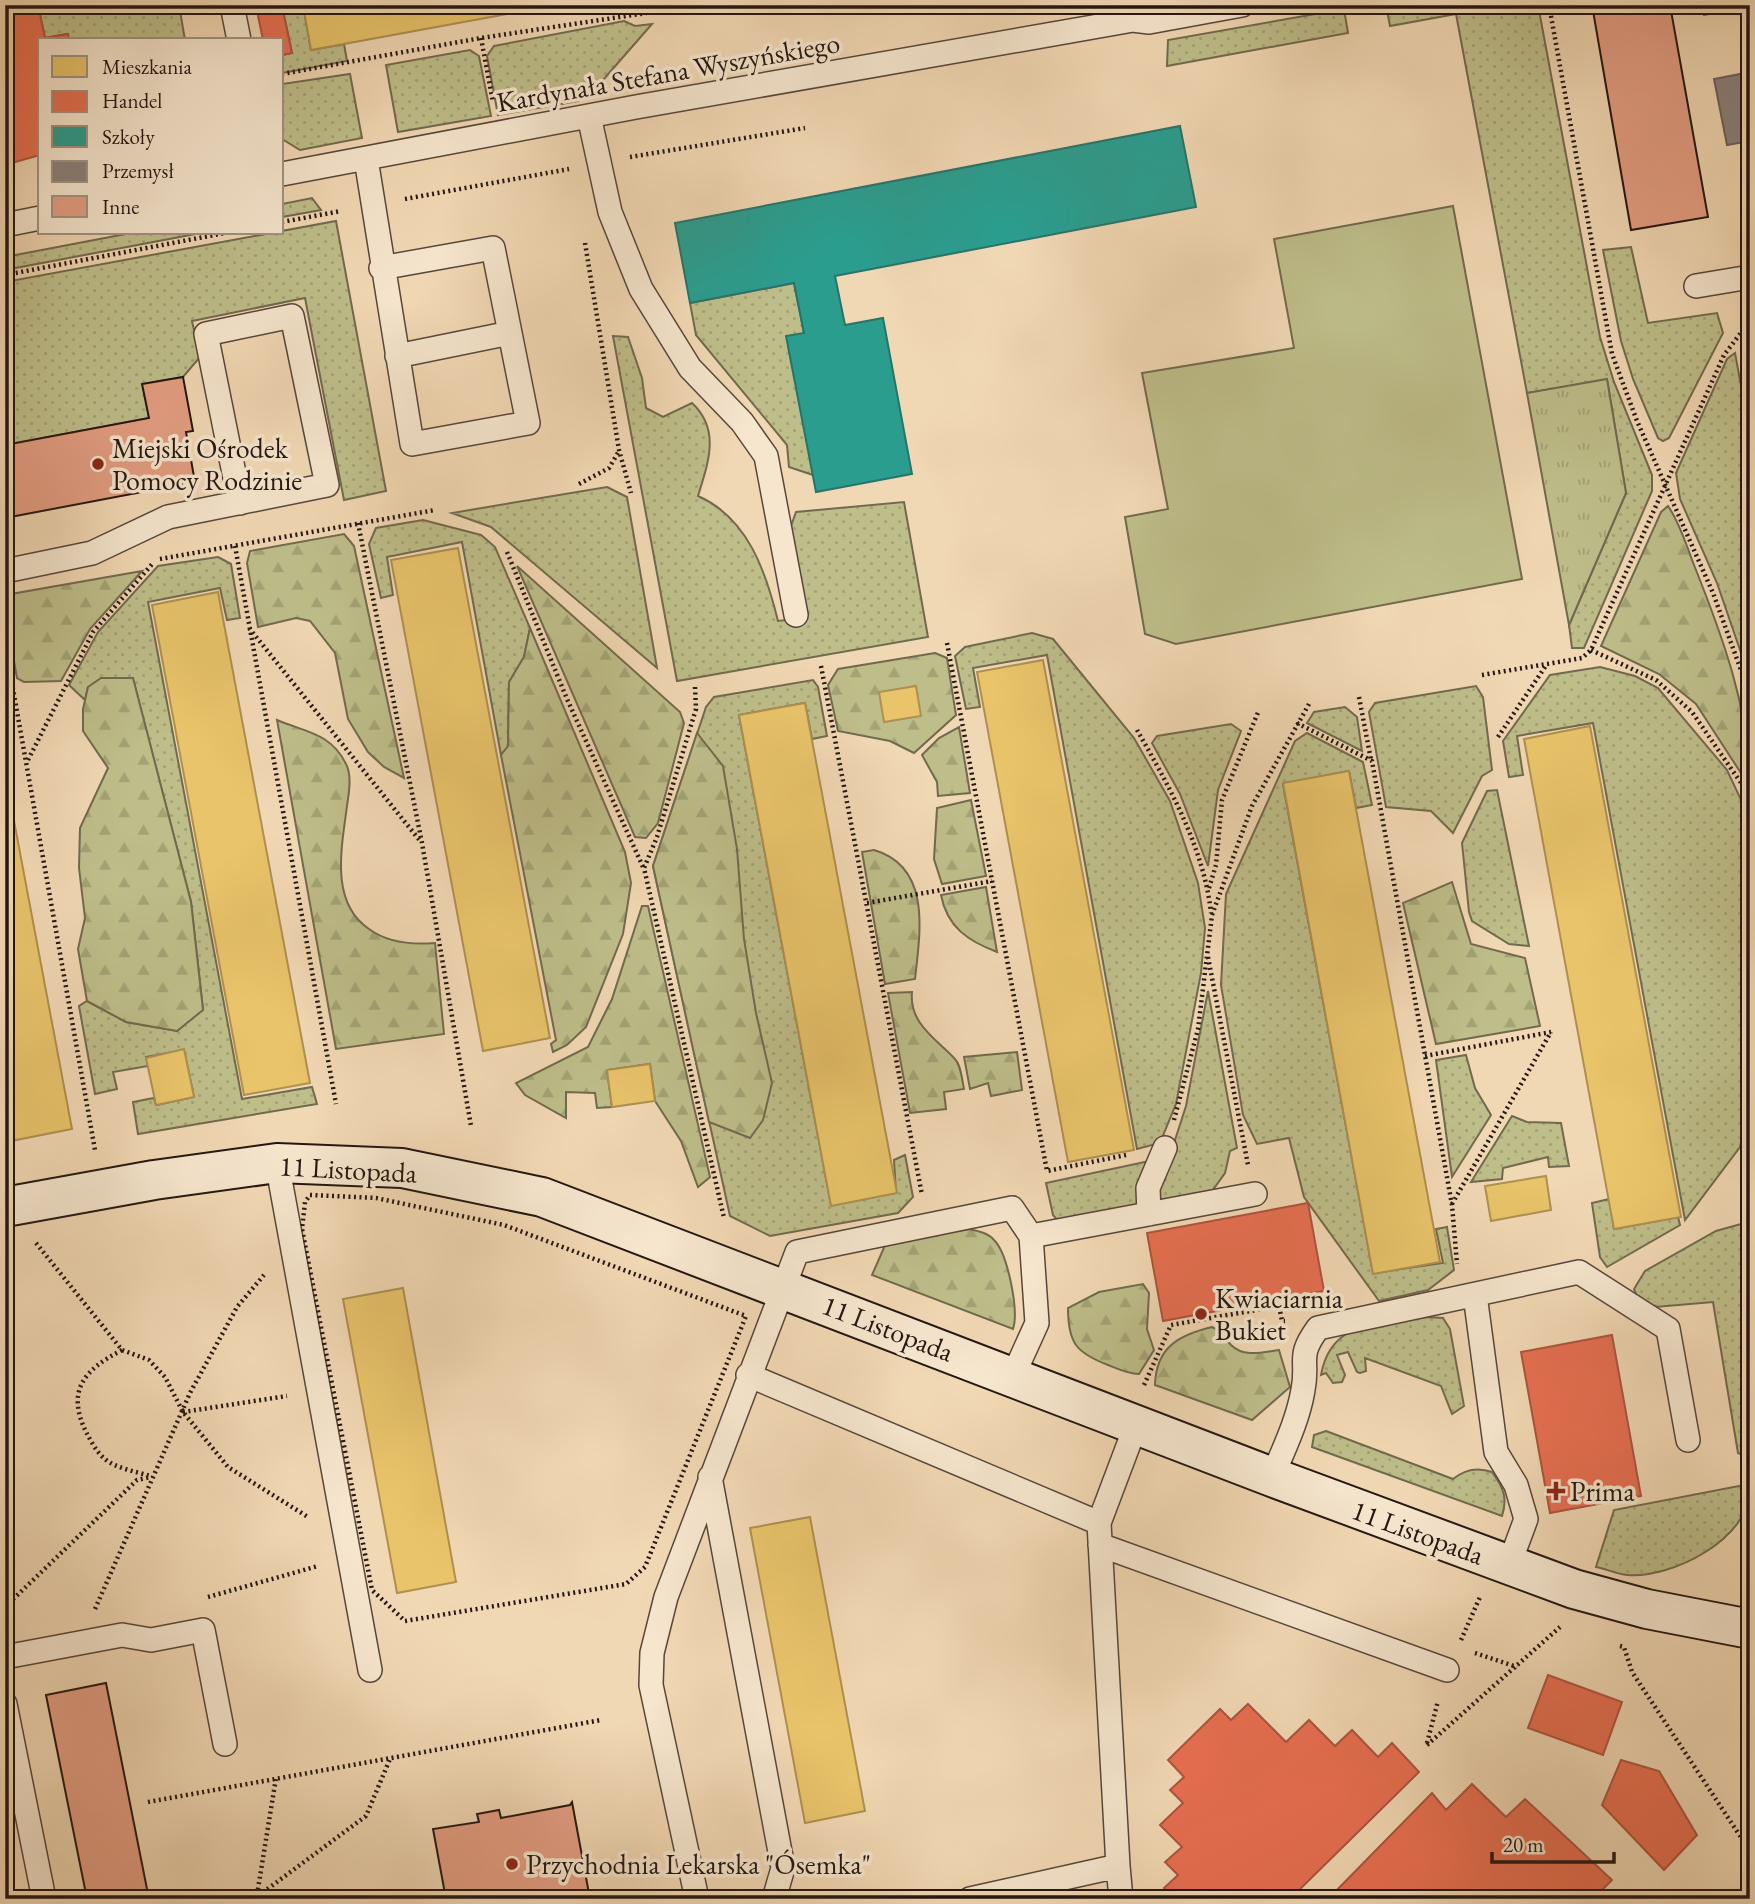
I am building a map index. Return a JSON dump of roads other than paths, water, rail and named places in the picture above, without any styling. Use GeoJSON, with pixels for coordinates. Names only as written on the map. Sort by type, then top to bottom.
{"type":"FeatureCollection","features":[{"type":"Feature","properties":{"kind":"street","name":"11 Listopada"},"geometry":{"type":"LineString","coordinates":[[5,1206],[154,1180],[277,1163],[402,1168],[542,1197],[1509,1565],[1612,1600],[1750,1629]]}},
{"type":"Feature","properties":{"kind":"lane"},"geometry":{"type":"LineString","coordinates":[[232,5],[239,38]]}},
{"type":"Feature","properties":{"kind":"lane","name":"Kardynała Stefana Wyszyńskiego"},"geometry":{"type":"LineString","coordinates":[[284,174],[1132,13],[1149,22],[1242,5]]}},
{"type":"Feature","properties":{"kind":"lane"},"geometry":{"type":"LineString","coordinates":[[589,116],[596,163],[610,212],[641,289],[690,368],[742,422],[766,456],[796,615]]}},
{"type":"Feature","properties":{"kind":"lane"},"geometry":{"type":"LineString","coordinates":[[366,159],[381,268],[412,444],[528,423],[493,248],[381,268]]}},
{"type":"Feature","properties":{"kind":"lane"},"geometry":{"type":"LineString","coordinates":[[5,225],[38,218]]}},
{"type":"Feature","properties":{"kind":"lane"},"geometry":{"type":"LineString","coordinates":[[1696,286],[1750,277]]}},
{"type":"Feature","properties":{"kind":"lane"},"geometry":{"type":"LineString","coordinates":[[5,571],[92,553],[168,517],[240,503],[327,485],[292,316],[206,334],[240,503]]}},
{"type":"Feature","properties":{"kind":"lane"},"geometry":{"type":"LineString","coordinates":[[397,356],[510,334]]}},
{"type":"Feature","properties":{"kind":"lane"},"geometry":{"type":"LineString","coordinates":[[1149,1214],[1149,1188],[1165,1148]]}},
{"type":"Feature","properties":{"kind":"lane"},"geometry":{"type":"LineString","coordinates":[[277,1163],[370,1670]]}},
{"type":"Feature","properties":{"kind":"lane"},"geometry":{"type":"LineString","coordinates":[[1031,1236],[1255,1194]]}},
{"type":"Feature","properties":{"kind":"lane"},"geometry":{"type":"LineString","coordinates":[[696,1899],[651,1685],[652,1653],[666,1597],[748,1375],[797,1252],[1012,1208],[1031,1236],[1037,1323],[1013,1376]]}},
{"type":"Feature","properties":{"kind":"lane"},"geometry":{"type":"LineString","coordinates":[[1272,1477],[1287,1442],[1304,1388],[1304,1346],[1318,1328],[1579,1272],[1668,1329],[1688,1440]]}},
{"type":"Feature","properties":{"kind":"lane"},"geometry":{"type":"LineString","coordinates":[[1475,1295],[1496,1452],[1516,1485],[1526,1519],[1509,1565]]}},
{"type":"Feature","properties":{"kind":"lane"},"geometry":{"type":"LineString","coordinates":[[748,1375],[1099,1534],[1447,1670]]}},
{"type":"Feature","properties":{"kind":"lane"},"geometry":{"type":"LineString","coordinates":[[1121,1899],[1099,1534],[1136,1425]]}},
{"type":"Feature","properties":{"kind":"lane"},"geometry":{"type":"LineString","coordinates":[[710,1478],[783,1868],[774,1899]]}},
{"type":"Feature","properties":{"kind":"lane"},"geometry":{"type":"LineString","coordinates":[[5,1657],[122,1635],[151,1640],[203,1630],[225,1744]]}},
{"type":"Feature","properties":{"kind":"lane"},"geometry":{"type":"LineString","coordinates":[[5,1704],[44,1899]]}},
{"type":"Feature","properties":{"kind":"lane"},"geometry":{"type":"LineString","coordinates":[[970,1899],[1118,1866]]}},
{"type":"Feature","properties":{"kind":"place","name":"Miejski Ośrodek Pomocy Rodzinie"},"geometry":{"type":"Point","coordinates":[98,464]}},
{"type":"Feature","properties":{"kind":"place","name":"Kwiaciarnia Bukiet"},"geometry":{"type":"Point","coordinates":[1201,1314]}},
{"type":"Feature","properties":{"kind":"place","name":"Prima"},"geometry":{"type":"Point","coordinates":[1556,1491]}},
{"type":"Feature","properties":{"kind":"place","name":"Przychodnia Lekarska \"Ósemka\""},"geometry":{"type":"Point","coordinates":[512,1864]}}]}
